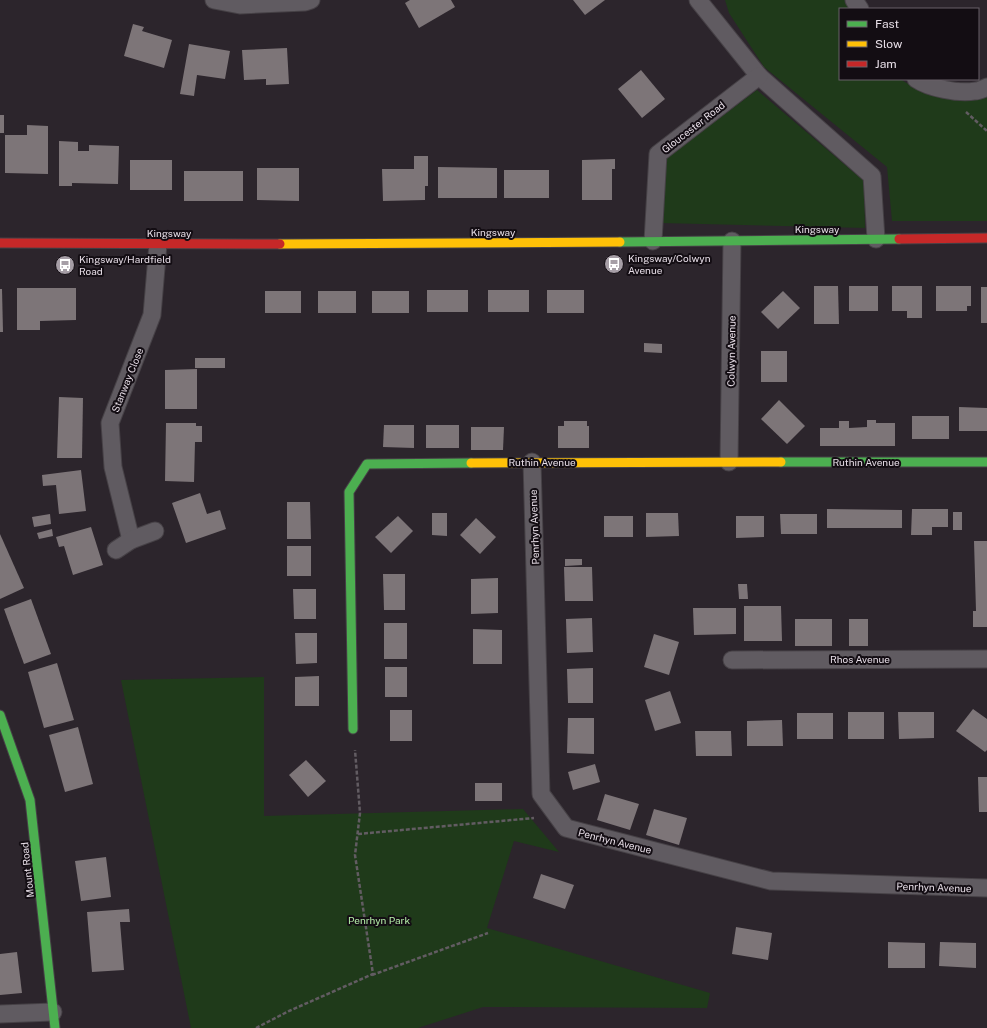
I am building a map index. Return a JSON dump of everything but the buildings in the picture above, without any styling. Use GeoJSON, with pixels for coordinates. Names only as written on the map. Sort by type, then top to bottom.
{"type":"FeatureCollection","features":[{"type":"Feature","properties":{"kind":"street"},"geometry":{"type":"LineString","coordinates":[[214,0],[240,5],[306,2],[311,0]]}},
{"type":"Feature","properties":{"kind":"street"},"geometry":{"type":"LineString","coordinates":[[698,0],[759,76],[872,176],[876,239]]}},
{"type":"Feature","properties":{"kind":"street","name":"Gloucester Road"},"geometry":{"type":"LineString","coordinates":[[653,241],[658,154],[759,76]]}},
{"type":"Feature","properties":{"kind":"street"},"geometry":{"type":"LineString","coordinates":[[918,80],[922,83],[952,91],[974,91],[987,87]]}},
{"type":"Feature","properties":{"kind":"street","name":"Kingsway"},"geometry":{"type":"LineString","coordinates":[[0,243],[158,244],[987,238]]}},
{"type":"Feature","properties":{"kind":"street","name":"Colwyn Avenue"},"geometry":{"type":"LineString","coordinates":[[729,462],[732,241]]}},
{"type":"Feature","properties":{"kind":"street","name":"Stanway Close"},"geometry":{"type":"LineString","coordinates":[[131,540],[113,467],[110,423],[152,315],[158,244]]}},
{"type":"Feature","properties":{"kind":"street","name":"Ruthin Avenue"},"geometry":{"type":"LineString","coordinates":[[353,729],[349,492],[367,464],[532,462],[987,462]]}},
{"type":"Feature","properties":{"kind":"street","name":"Penrhyn Avenue"},"geometry":{"type":"LineString","coordinates":[[532,462],[541,794],[566,828],[771,881],[987,888]]}},
{"type":"Feature","properties":{"kind":"street"},"geometry":{"type":"LineString","coordinates":[[116,550],[131,540],[155,531]]}},
{"type":"Feature","properties":{"kind":"street","name":"Rhos Avenue"},"geometry":{"type":"LineString","coordinates":[[732,660],[987,659]]}},
{"type":"Feature","properties":{"kind":"street","name":"Mount Road"},"geometry":{"type":"LineString","coordinates":[[0,715],[30,800],[54,1020]]}},
{"type":"Feature","properties":{"kind":"street"},"geometry":{"type":"LineString","coordinates":[[0,1014],[54,1020]]}},
{"type":"Feature","properties":{"kind":"path"},"geometry":{"type":"LineString","coordinates":[[353,729],[360,813],[355,855],[373,974],[370,976]]}},
{"type":"Feature","properties":{"kind":"path"},"geometry":{"type":"LineString","coordinates":[[358,834],[557,816]]}},
{"type":"Feature","properties":{"kind":"path"},"geometry":{"type":"LineString","coordinates":[[256,1028],[288,1011],[370,976],[488,933]]}},
{"type":"Feature","properties":{"kind":"green space"},"geometry":{"type":"Polygon","coordinates":[[[725,0],[848,0],[852,8],[839,8],[839,80],[902,80],[915,88],[941,98],[971,100],[987,95],[987,221],[892,221],[887,167],[764,67],[729,13],[725,0]]]}},
{"type":"Feature","properties":{"kind":"green space"},"geometry":{"type":"Polygon","coordinates":[[[757,90],[864,181],[865,228],[660,223],[665,159],[757,90]]]}},
{"type":"Feature","properties":{"kind":"green space","name":"Penrhyn Park"},"geometry":{"type":"Polygon","coordinates":[[[264,677],[264,816],[523,809],[559,852],[514,841],[487,928],[710,993],[707,1008],[483,1007],[418,1028],[191,1028],[121,680],[264,677]]]}},
{"type":"Feature","properties":{"kind":"traffic: fast"},"geometry":{"type":"LineString","coordinates":[[620,242],[899,239]]}},
{"type":"Feature","properties":{"kind":"traffic: fast"},"geometry":{"type":"LineString","coordinates":[[781,462],[987,462]]}},
{"type":"Feature","properties":{"kind":"traffic: fast"},"geometry":{"type":"LineString","coordinates":[[353,729],[349,492],[367,464],[471,463]]}},
{"type":"Feature","properties":{"kind":"traffic: fast"},"geometry":{"type":"LineString","coordinates":[[0,715],[30,800],[55,1028]]}},
{"type":"Feature","properties":{"kind":"traffic: slow"},"geometry":{"type":"LineString","coordinates":[[280,244],[620,242]]}},
{"type":"Feature","properties":{"kind":"traffic: slow"},"geometry":{"type":"LineString","coordinates":[[471,463],[781,462]]}},
{"type":"Feature","properties":{"kind":"traffic: jam"},"geometry":{"type":"LineString","coordinates":[[899,239],[987,238]]}},
{"type":"Feature","properties":{"kind":"traffic: jam"},"geometry":{"type":"LineString","coordinates":[[0,243],[280,244]]}},
{"type":"Feature","properties":{"kind":"place","name":"Kingsway/Colwyn Avenue"},"geometry":{"type":"Point","coordinates":[614,264]}},
{"type":"Feature","properties":{"kind":"place","name":"Kingsway/Hardfield Road"},"geometry":{"type":"Point","coordinates":[65,265]}}]}
